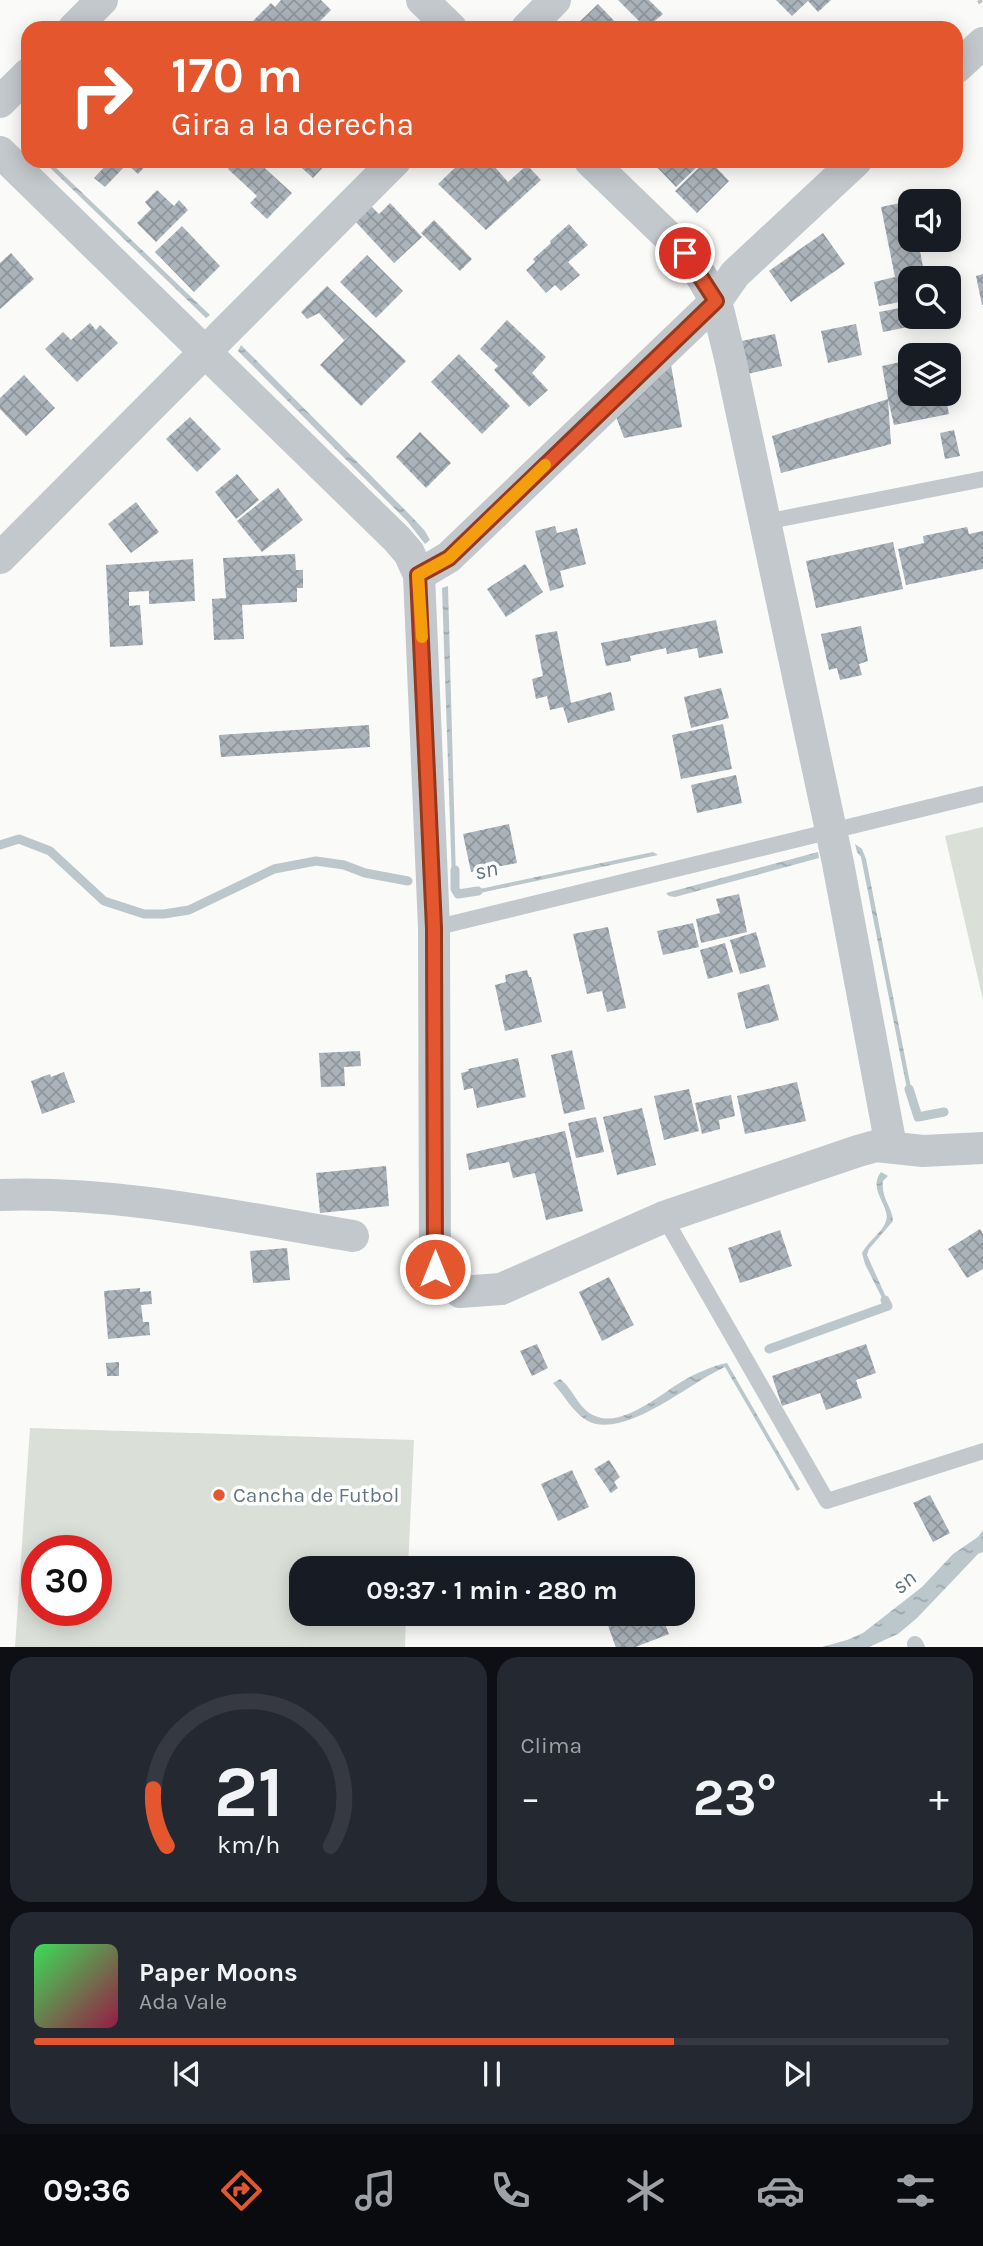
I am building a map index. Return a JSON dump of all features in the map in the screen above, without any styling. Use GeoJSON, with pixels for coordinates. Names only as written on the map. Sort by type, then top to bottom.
{"type":"FeatureCollection","features":[{"type":"Feature","properties":{"kind":"street"},"geometry":{"type":"LineString","coordinates":[[81,21],[102,0]]}},
{"type":"Feature","properties":{"kind":"street"},"geometry":{"type":"LineString","coordinates":[[422,0],[444,21]]}},
{"type":"Feature","properties":{"kind":"street"},"geometry":{"type":"LineString","coordinates":[[534,21],[555,0]]}},
{"type":"Feature","properties":{"kind":"street"},"geometry":{"type":"LineString","coordinates":[[963,62],[983,43]]}},
{"type":"Feature","properties":{"kind":"street"},"geometry":{"type":"LineString","coordinates":[[0,102],[21,81]]}},
{"type":"Feature","properties":{"kind":"street"},"geometry":{"type":"LineString","coordinates":[[0,152],[209,348],[409,552],[431,568]]}},
{"type":"Feature","properties":{"kind":"street"},"geometry":{"type":"LineString","coordinates":[[0,558],[388,168]]}},
{"type":"Feature","properties":{"kind":"street"},"geometry":{"type":"LineString","coordinates":[[597,168],[685,253],[716,301],[834,844],[891,1146]]}},
{"type":"Feature","properties":{"kind":"street"},"geometry":{"type":"LineString","coordinates":[[849,168],[735,274],[716,301],[431,568],[435,1269],[460,1292],[501,1289],[664,1217],[858,1151],[876,1146],[923,1151],[983,1148]]}},
{"type":"Feature","properties":{"kind":"street"},"geometry":{"type":"LineString","coordinates":[[0,1195],[86,1197],[166,1205],[353,1236]]}},
{"type":"Feature","properties":{"kind":"lane"},"geometry":{"type":"LineString","coordinates":[[765,522],[983,479]]}},
{"type":"Feature","properties":{"kind":"lane"},"geometry":{"type":"LineString","coordinates":[[433,899],[636,880],[680,869],[834,844],[983,794]]}},
{"type":"Feature","properties":{"kind":"lane"},"geometry":{"type":"LineString","coordinates":[[664,1217],[827,1501],[983,1451]]}},
{"type":"Feature","properties":{"kind":"path"},"geometry":{"type":"LineString","coordinates":[[979,0],[983,6]]}},
{"type":"Feature","properties":{"kind":"shaded area"},"geometry":{"type":"Polygon","coordinates":[[[983,827],[983,1000],[945,836],[983,827]]]}},
{"type":"Feature","properties":{"kind":"shaded area","name":"Cancha de Futbol"},"geometry":{"type":"Polygon","coordinates":[[[30,1428],[414,1440],[409,1556],[289,1556],[289,1626],[406,1626],[405,1647],[15,1647],[21,1559],[21,1626],[112,1626],[112,1535],[23,1535],[30,1428]]]}},
{"type":"Feature","properties":{"kind":"water"},"geometry":{"type":"Polygon","coordinates":[[[50,168],[56,168],[210,315],[206,318],[50,168]]]}},
{"type":"Feature","properties":{"kind":"water"},"geometry":{"type":"Polygon","coordinates":[[[241,345],[412,517],[430,540],[425,544],[407,521],[238,351],[241,345]]]}},
{"type":"Feature","properties":{"kind":"water"},"geometry":{"type":"Polygon","coordinates":[[[448,586],[456,880],[452,880],[442,588],[448,586]]]}},
{"type":"Feature","properties":{"kind":"water"},"geometry":{"type":"Polygon","coordinates":[[[855,844],[862,849],[866,859],[913,1098],[909,1099],[861,857],[855,844]]]}},
{"type":"Feature","properties":{"kind":"water"},"geometry":{"type":"Polygon","coordinates":[[[653,852],[658,855],[466,896],[466,892],[653,852]]]}},
{"type":"Feature","properties":{"kind":"water"},"geometry":{"type":"Polygon","coordinates":[[[818,852],[819,858],[675,897],[666,893],[818,852]]]}},
{"type":"Feature","properties":{"kind":"water"},"geometry":{"type":"Polygon","coordinates":[[[881,1172],[888,1176],[883,1181],[883,1187],[893,1221],[867,1255],[891,1308],[888,1310],[862,1253],[886,1221],[887,1215],[877,1185],[881,1172]]]}},
{"type":"Feature","properties":{"kind":"water"},"geometry":{"type":"Polygon","coordinates":[[[727,1363],[800,1489],[797,1491],[725,1367],[637,1417],[601,1425],[581,1416],[553,1383],[560,1379],[586,1410],[608,1419],[630,1413],[692,1376],[727,1363]]]}},
{"type":"Feature","properties":{"kind":"water"},"geometry":{"type":"Polygon","coordinates":[[[983,1530],[983,1552],[898,1634],[869,1647],[822,1647],[863,1633],[922,1587],[953,1554],[978,1537],[983,1530]]]}},
{"type":"Feature","properties":{"kind":"building"},"geometry":{"type":"Polygon","coordinates":[[[281,0],[321,0],[331,10],[320,21],[253,21],[271,3],[275,7],[281,0]]]}},
{"type":"Feature","properties":{"kind":"building"},"geometry":{"type":"Polygon","coordinates":[[[618,0],[649,0],[663,14],[654,21],[639,21],[618,0]]]}},
{"type":"Feature","properties":{"kind":"building"},"geometry":{"type":"Polygon","coordinates":[[[776,0],[831,0],[818,12],[808,1],[792,16],[776,0]]]}},
{"type":"Feature","properties":{"kind":"building"},"geometry":{"type":"Polygon","coordinates":[[[598,4],[614,21],[580,21],[598,4]]]}},
{"type":"Feature","properties":{"kind":"building"},"geometry":{"type":"Polygon","coordinates":[[[103,168],[123,168],[105,187],[94,178],[103,168]]]}},
{"type":"Feature","properties":{"kind":"building"},"geometry":{"type":"Polygon","coordinates":[[[131,168],[144,168],[138,174],[131,168]]]}},
{"type":"Feature","properties":{"kind":"building"},"geometry":{"type":"Polygon","coordinates":[[[265,168],[292,193],[267,219],[250,203],[257,196],[228,169],[265,168]]]}},
{"type":"Feature","properties":{"kind":"building"},"geometry":{"type":"Polygon","coordinates":[[[302,168],[322,168],[313,178],[302,168]]]}},
{"type":"Feature","properties":{"kind":"building"},"geometry":{"type":"Polygon","coordinates":[[[455,168],[496,168],[508,182],[524,168],[530,168],[541,180],[486,230],[438,184],[455,168]]]}},
{"type":"Feature","properties":{"kind":"building"},"geometry":{"type":"Polygon","coordinates":[[[658,168],[696,168],[676,187],[658,168]]]}},
{"type":"Feature","properties":{"kind":"building"},"geometry":{"type":"Polygon","coordinates":[[[699,168],[717,168],[729,181],[697,213],[675,191],[699,168]]]}},
{"type":"Feature","properties":{"kind":"building"},"geometry":{"type":"Polygon","coordinates":[[[157,190],[174,206],[179,200],[188,210],[156,242],[137,223],[151,209],[145,202],[157,190]]]}},
{"type":"Feature","properties":{"kind":"building"},"geometry":{"type":"Polygon","coordinates":[[[390,203],[422,237],[394,263],[353,219],[369,204],[379,214],[390,203]]]}},
{"type":"Feature","properties":{"kind":"building"},"geometry":{"type":"Polygon","coordinates":[[[898,203],[898,252],[920,252],[923,266],[898,266],[898,302],[879,306],[874,282],[895,277],[881,207],[898,203]]]}},
{"type":"Feature","properties":{"kind":"building"},"geometry":{"type":"Polygon","coordinates":[[[434,220],[472,259],[460,271],[421,233],[434,220]]]}},
{"type":"Feature","properties":{"kind":"building"},"geometry":{"type":"Polygon","coordinates":[[[569,224],[588,245],[568,262],[580,275],[561,291],[555,285],[546,293],[526,270],[535,262],[533,259],[569,224]]]}},
{"type":"Feature","properties":{"kind":"building"},"geometry":{"type":"Polygon","coordinates":[[[182,226],[220,266],[194,292],[155,252],[182,226]]]}},
{"type":"Feature","properties":{"kind":"building"},"geometry":{"type":"Polygon","coordinates":[[[823,233],[845,264],[791,302],[769,271],[823,233]]]}},
{"type":"Feature","properties":{"kind":"building"},"geometry":{"type":"Polygon","coordinates":[[[11,253],[34,279],[0,309],[0,263],[11,253]]]}},
{"type":"Feature","properties":{"kind":"building"},"geometry":{"type":"Polygon","coordinates":[[[367,255],[403,291],[376,318],[340,282],[367,255]]]}},
{"type":"Feature","properties":{"kind":"building"},"geometry":{"type":"Polygon","coordinates":[[[983,274],[983,305],[982,305],[976,276],[983,274]]]}},
{"type":"Feature","properties":{"kind":"building"},"geometry":{"type":"Polygon","coordinates":[[[327,286],[406,361],[361,406],[320,365],[350,335],[344,340],[319,313],[307,319],[301,312],[327,286]]]}},
{"type":"Feature","properties":{"kind":"building"},"geometry":{"type":"Polygon","coordinates":[[[898,308],[898,329],[883,332],[879,312],[898,308]]]}},
{"type":"Feature","properties":{"kind":"building"},"geometry":{"type":"Polygon","coordinates":[[[507,320],[546,357],[532,373],[548,390],[529,407],[494,370],[498,366],[480,349],[507,320]]]}},
{"type":"Feature","properties":{"kind":"building"},"geometry":{"type":"Polygon","coordinates":[[[90,323],[96,330],[100,325],[118,343],[77,382],[45,349],[63,332],[71,340],[90,323]]]}},
{"type":"Feature","properties":{"kind":"building"},"geometry":{"type":"Polygon","coordinates":[[[856,324],[862,355],[828,363],[821,331],[856,324]]]}},
{"type":"Feature","properties":{"kind":"building"},"geometry":{"type":"Polygon","coordinates":[[[775,334],[782,366],[743,375],[737,342],[775,334]]]}},
{"type":"Feature","properties":{"kind":"building"},"geometry":{"type":"Polygon","coordinates":[[[459,354],[510,406],[482,434],[431,382],[459,354]]]}},
{"type":"Feature","properties":{"kind":"building"},"geometry":{"type":"Polygon","coordinates":[[[898,363],[898,406],[947,406],[949,414],[894,425],[882,366],[898,363]]]}},
{"type":"Feature","properties":{"kind":"building"},"geometry":{"type":"Polygon","coordinates":[[[671,365],[682,427],[624,438],[614,411],[671,365]]]}},
{"type":"Feature","properties":{"kind":"building"},"geometry":{"type":"Polygon","coordinates":[[[24,375],[55,408],[26,436],[0,409],[0,398],[24,375]]]}},
{"type":"Feature","properties":{"kind":"building"},"geometry":{"type":"Polygon","coordinates":[[[888,399],[891,444],[781,473],[772,436],[888,399]]]}},
{"type":"Feature","properties":{"kind":"building"},"geometry":{"type":"Polygon","coordinates":[[[190,417],[221,449],[197,472],[166,439],[190,417]]]}},
{"type":"Feature","properties":{"kind":"building"},"geometry":{"type":"Polygon","coordinates":[[[954,430],[960,456],[945,459],[940,433],[954,430]]]}},
{"type":"Feature","properties":{"kind":"building"},"geometry":{"type":"Polygon","coordinates":[[[420,432],[451,463],[426,488],[396,457],[420,432]]]}},
{"type":"Feature","properties":{"kind":"building"},"geometry":{"type":"Polygon","coordinates":[[[237,474],[259,500],[236,519],[215,492],[237,474]]]}},
{"type":"Feature","properties":{"kind":"building"},"geometry":{"type":"Polygon","coordinates":[[[278,488],[303,520],[262,552],[237,521],[278,488]]]}},
{"type":"Feature","properties":{"kind":"building"},"geometry":{"type":"Polygon","coordinates":[[[136,502],[159,532],[131,553],[108,524],[136,502]]]}},
{"type":"Feature","properties":{"kind":"building"},"geometry":{"type":"Polygon","coordinates":[[[555,526],[557,533],[577,528],[586,564],[560,571],[564,587],[550,591],[535,531],[555,526]]]}},
{"type":"Feature","properties":{"kind":"building"},"geometry":{"type":"Polygon","coordinates":[[[967,527],[969,534],[983,531],[983,569],[906,585],[898,549],[924,543],[923,536],[967,527]]]}},
{"type":"Feature","properties":{"kind":"building"},"geometry":{"type":"Polygon","coordinates":[[[893,542],[903,589],[816,608],[806,561],[893,542]]]}},
{"type":"Feature","properties":{"kind":"building"},"geometry":{"type":"Polygon","coordinates":[[[295,554],[296,570],[303,570],[303,588],[297,588],[297,602],[242,605],[244,639],[214,640],[212,599],[226,598],[223,558],[295,554]]]}},
{"type":"Feature","properties":{"kind":"building"},"geometry":{"type":"Polygon","coordinates":[[[193,559],[195,601],[149,604],[149,591],[129,592],[129,606],[140,605],[143,645],[110,647],[106,565],[193,559]]]}},
{"type":"Feature","properties":{"kind":"building"},"geometry":{"type":"Polygon","coordinates":[[[525,564],[543,592],[506,617],[487,589],[525,564]]]}},
{"type":"Feature","properties":{"kind":"building"},"geometry":{"type":"Polygon","coordinates":[[[716,620],[723,653],[699,658],[697,648],[667,654],[666,648],[630,656],[631,661],[606,666],[601,643],[716,620]]]}},
{"type":"Feature","properties":{"kind":"building"},"geometry":{"type":"Polygon","coordinates":[[[861,626],[868,661],[859,664],[862,675],[840,680],[837,668],[829,670],[821,634],[861,626]]]}},
{"type":"Feature","properties":{"kind":"building"},"geometry":{"type":"Polygon","coordinates":[[[557,631],[571,703],[611,692],[615,710],[568,723],[563,707],[550,710],[547,696],[536,699],[532,679],[543,676],[535,635],[557,631]]]}},
{"type":"Feature","properties":{"kind":"building"},"geometry":{"type":"Polygon","coordinates":[[[721,688],[729,718],[691,728],[684,697],[721,688]]]}},
{"type":"Feature","properties":{"kind":"building"},"geometry":{"type":"Polygon","coordinates":[[[723,724],[732,769],[681,779],[672,735],[723,724]]]}},
{"type":"Feature","properties":{"kind":"building"},"geometry":{"type":"Polygon","coordinates":[[[369,725],[370,747],[221,757],[219,735],[369,725]]]}},
{"type":"Feature","properties":{"kind":"building"},"geometry":{"type":"Polygon","coordinates":[[[736,775],[742,803],[697,813],[691,785],[736,775]]]}},
{"type":"Feature","properties":{"kind":"building"},"geometry":{"type":"Polygon","coordinates":[[[509,824],[517,863],[471,872],[463,834],[509,824]]]}},
{"type":"Feature","properties":{"kind":"building"},"geometry":{"type":"Polygon","coordinates":[[[739,894],[747,932],[701,943],[696,919],[720,913],[716,899],[739,894]]]}},
{"type":"Feature","properties":{"kind":"building"},"geometry":{"type":"Polygon","coordinates":[[[693,923],[699,947],[663,955],[657,931],[693,923]]]}},
{"type":"Feature","properties":{"kind":"building"},"geometry":{"type":"Polygon","coordinates":[[[608,927],[626,1008],[607,1012],[602,991],[587,994],[573,934],[608,927]]]}},
{"type":"Feature","properties":{"kind":"building"},"geometry":{"type":"Polygon","coordinates":[[[756,932],[766,967],[740,974],[730,940],[756,932]]]}},
{"type":"Feature","properties":{"kind":"building"},"geometry":{"type":"Polygon","coordinates":[[[725,943],[733,972],[708,979],[700,950],[725,943]]]}},
{"type":"Feature","properties":{"kind":"building"},"geometry":{"type":"Polygon","coordinates":[[[527,970],[542,1022],[505,1031],[495,985],[506,982],[505,975],[527,970]]]}},
{"type":"Feature","properties":{"kind":"building"},"geometry":{"type":"Polygon","coordinates":[[[769,984],[779,1020],[746,1029],[737,993],[769,984]]]}},
{"type":"Feature","properties":{"kind":"building"},"geometry":{"type":"Polygon","coordinates":[[[572,1050],[585,1109],[564,1114],[551,1055],[572,1050]]]}},
{"type":"Feature","properties":{"kind":"building"},"geometry":{"type":"Polygon","coordinates":[[[360,1051],[361,1066],[344,1067],[345,1086],[321,1087],[319,1053],[360,1051]]]}},
{"type":"Feature","properties":{"kind":"building"},"geometry":{"type":"Polygon","coordinates":[[[518,1058],[526,1097],[477,1108],[473,1088],[464,1090],[461,1073],[518,1058]]]}},
{"type":"Feature","properties":{"kind":"building"},"geometry":{"type":"Polygon","coordinates":[[[64,1072],[75,1102],[42,1114],[31,1081],[64,1072]]]}},
{"type":"Feature","properties":{"kind":"building"},"geometry":{"type":"Polygon","coordinates":[[[797,1082],[806,1121],[745,1134],[737,1096],[797,1082]]]}},
{"type":"Feature","properties":{"kind":"building"},"geometry":{"type":"Polygon","coordinates":[[[689,1089],[699,1131],[664,1140],[654,1096],[689,1089]]]}},
{"type":"Feature","properties":{"kind":"building"},"geometry":{"type":"Polygon","coordinates":[[[731,1095],[735,1116],[719,1120],[720,1129],[702,1134],[695,1103],[731,1095]]]}},
{"type":"Feature","properties":{"kind":"building"},"geometry":{"type":"Polygon","coordinates":[[[642,1108],[656,1165],[617,1175],[603,1117],[642,1108]]]}},
{"type":"Feature","properties":{"kind":"building"},"geometry":{"type":"Polygon","coordinates":[[[596,1117],[604,1152],[576,1158],[568,1123],[596,1117]]]}},
{"type":"Feature","properties":{"kind":"building"},"geometry":{"type":"Polygon","coordinates":[[[565,1131],[583,1211],[546,1220],[535,1173],[513,1178],[509,1162],[469,1170],[466,1154],[565,1131]]]}},
{"type":"Feature","properties":{"kind":"building"},"geometry":{"type":"Polygon","coordinates":[[[386,1166],[389,1206],[320,1213],[316,1173],[386,1166]]]}},
{"type":"Feature","properties":{"kind":"building"},"geometry":{"type":"Polygon","coordinates":[[[980,1229],[983,1234],[983,1269],[967,1278],[948,1249],[980,1229]]]}},
{"type":"Feature","properties":{"kind":"building"},"geometry":{"type":"Polygon","coordinates":[[[780,1230],[792,1266],[740,1283],[728,1248],[780,1230]]]}},
{"type":"Feature","properties":{"kind":"building"},"geometry":{"type":"Polygon","coordinates":[[[287,1248],[290,1280],[253,1283],[250,1251],[287,1248]]]}},
{"type":"Feature","properties":{"kind":"building"},"geometry":{"type":"Polygon","coordinates":[[[609,1277],[634,1325],[602,1341],[579,1292],[609,1277]]]}},
{"type":"Feature","properties":{"kind":"building"},"geometry":{"type":"Polygon","coordinates":[[[140,1288],[140,1292],[151,1291],[152,1304],[141,1305],[143,1322],[149,1322],[150,1335],[108,1339],[104,1291],[140,1288]]]}},
{"type":"Feature","properties":{"kind":"building"},"geometry":{"type":"Polygon","coordinates":[[[537,1344],[548,1368],[532,1376],[520,1351],[537,1344]]]}},
{"type":"Feature","properties":{"kind":"building"},"geometry":{"type":"Polygon","coordinates":[[[866,1344],[876,1373],[856,1380],[862,1398],[826,1410],[820,1393],[782,1406],[772,1376],[866,1344]]]}},
{"type":"Feature","properties":{"kind":"building"},"geometry":{"type":"Polygon","coordinates":[[[119,1362],[119,1376],[107,1376],[106,1363],[119,1362]]]}},
{"type":"Feature","properties":{"kind":"building"},"geometry":{"type":"Polygon","coordinates":[[[609,1460],[620,1477],[614,1482],[618,1488],[611,1493],[594,1469],[609,1460]]]}},
{"type":"Feature","properties":{"kind":"building"},"geometry":{"type":"Polygon","coordinates":[[[572,1470],[589,1507],[558,1521],[541,1484],[572,1470]]]}},
{"type":"Feature","properties":{"kind":"building"},"geometry":{"type":"Polygon","coordinates":[[[930,1495],[950,1533],[933,1542],[913,1503],[930,1495]]]}},
{"type":"Feature","properties":{"kind":"building"},"geometry":{"type":"Polygon","coordinates":[[[608,1626],[666,1626],[669,1634],[636,1647],[616,1647],[608,1626]]]}},
{"type":"Feature","properties":{"kind":"waterway"},"geometry":{"type":"LineString","coordinates":[[0,845],[19,839],[50,851],[104,901],[144,914],[189,910],[274,869],[316,861],[408,881]]}},
{"type":"Feature","properties":{"kind":"waterway","name":"sn"},"geometry":{"type":"LineString","coordinates":[[455,870],[455,889],[458,894],[478,891]]}},
{"type":"Feature","properties":{"kind":"waterway","name":"sn"},"geometry":{"type":"LineString","coordinates":[[909,1089],[918,1117],[944,1112]]}},
{"type":"Feature","properties":{"kind":"waterway"},"geometry":{"type":"LineString","coordinates":[[769,1349],[888,1306],[885,1300]]}},
{"type":"Feature","properties":{"kind":"slow traffic"},"geometry":{"type":"LineString","coordinates":[[422,637],[418,575],[449,558],[545,465]]}},
{"type":"Feature","properties":{"kind":"place","name":"Cancha de Futbol"},"geometry":{"type":"Point","coordinates":[219,1495]}},
{"type":"Feature","properties":{"kind":"route"},"geometry":{"type":"LineString","coordinates":[[435,1269],[434,928],[418,575],[449,558],[716,301],[685,253]]}}]}
